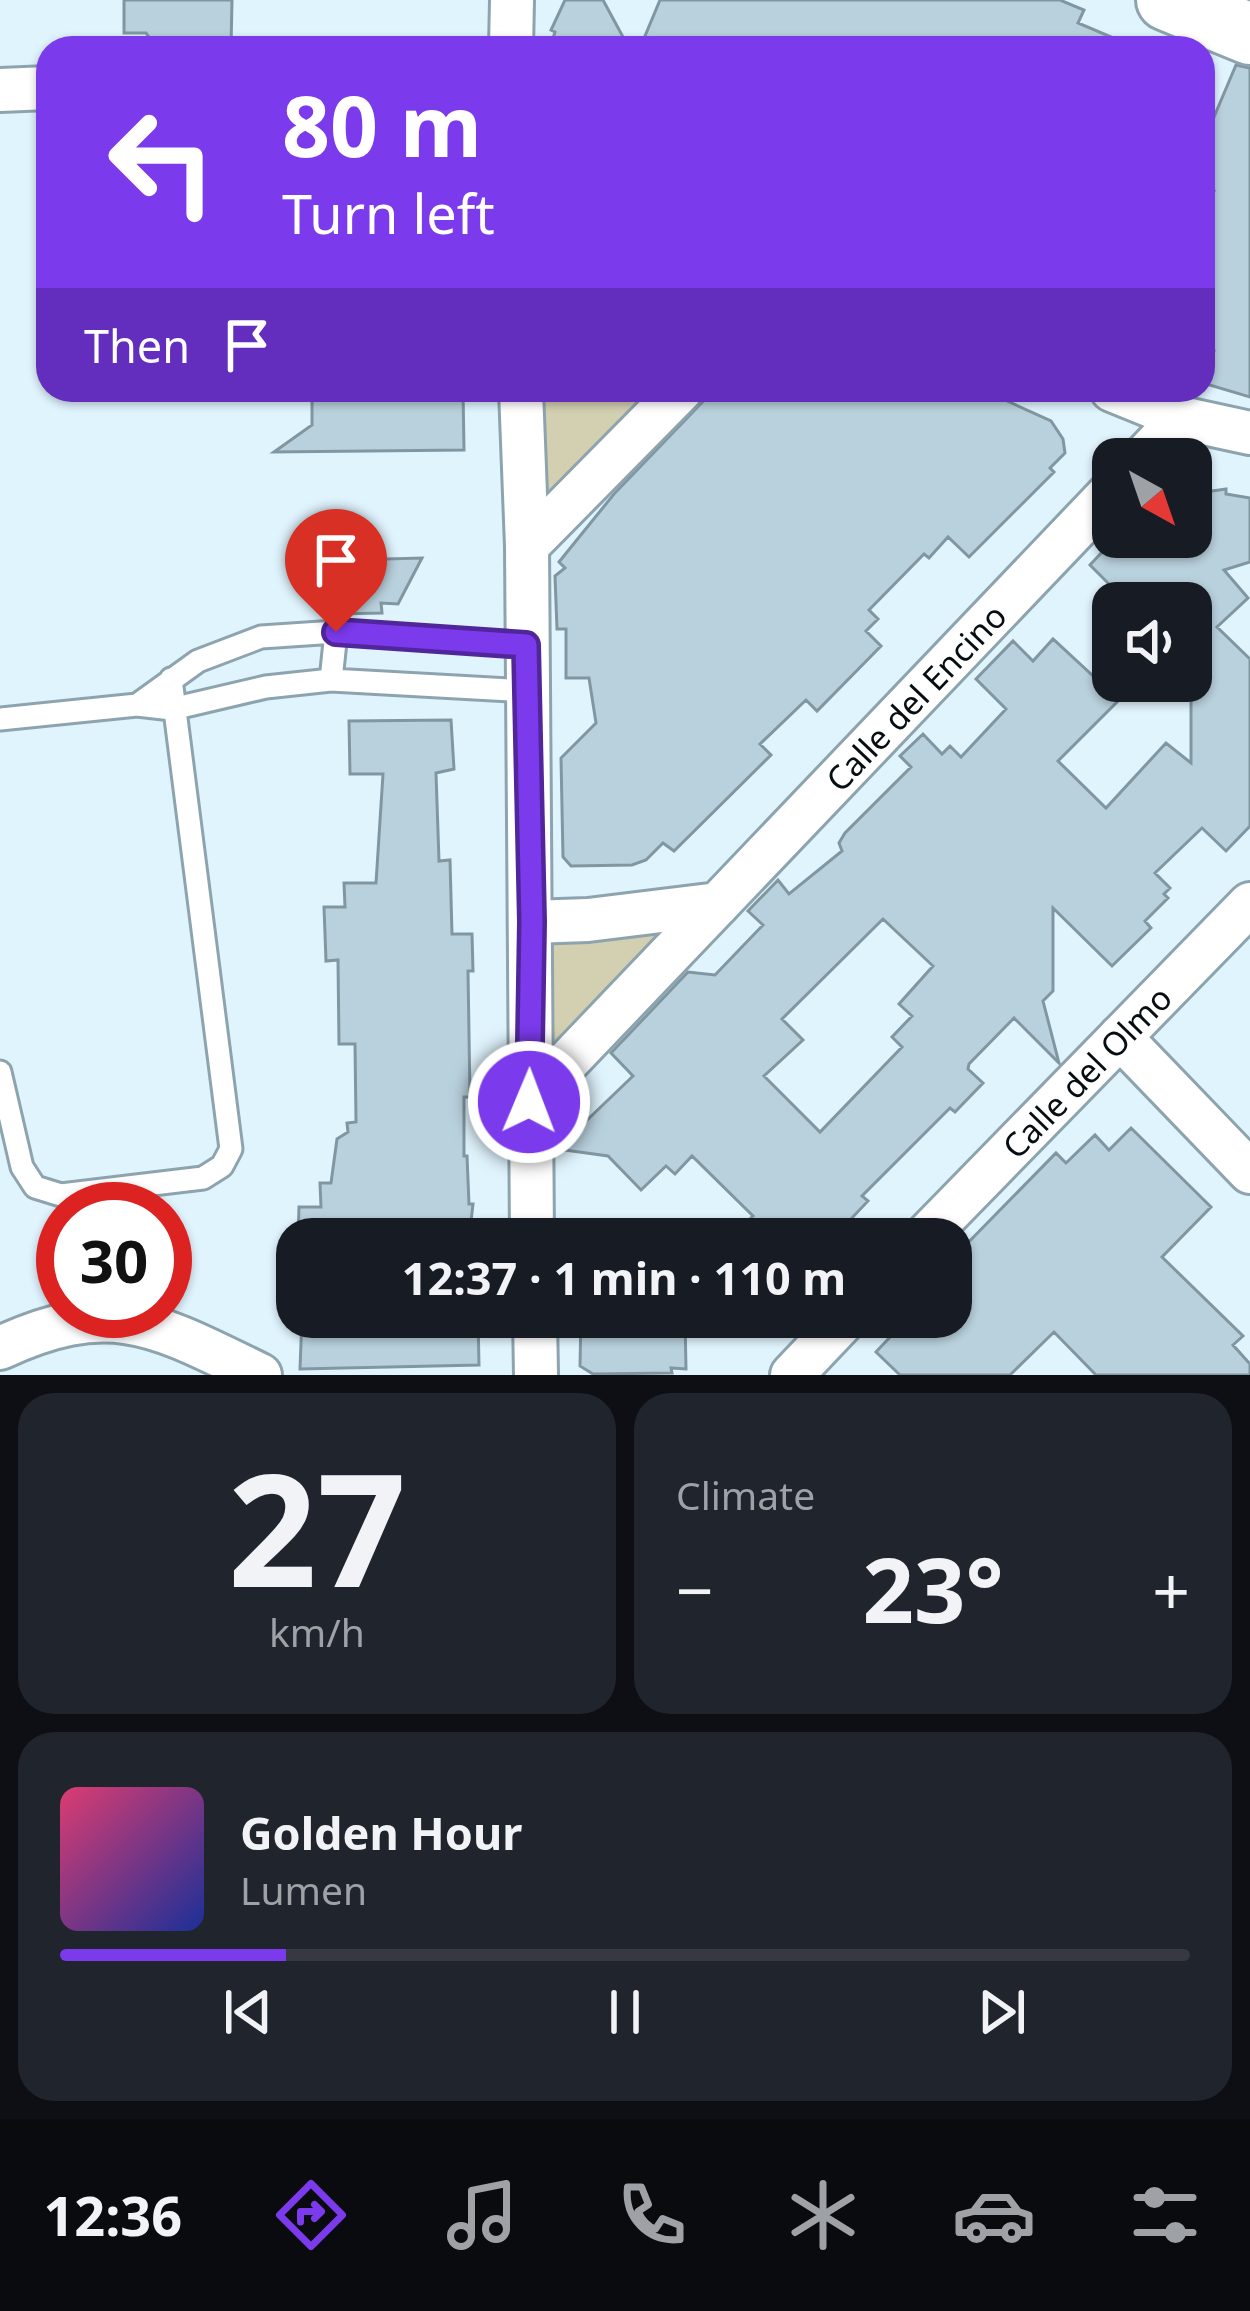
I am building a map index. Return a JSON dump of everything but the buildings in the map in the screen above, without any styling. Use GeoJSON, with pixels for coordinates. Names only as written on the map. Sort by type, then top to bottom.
{"type":"FeatureCollection","features":[{"type":"Feature","properties":{"kind":"street"},"geometry":{"type":"LineString","coordinates":[[511,36],[512,0]]}},
{"type":"Feature","properties":{"kind":"street"},"geometry":{"type":"LineString","coordinates":[[1167,0],[1250,34]]}},
{"type":"Feature","properties":{"kind":"street"},"geometry":{"type":"LineString","coordinates":[[0,90],[36,88]]}},
{"type":"Feature","properties":{"kind":"street"},"geometry":{"type":"LineString","coordinates":[[521,402],[532,922],[532,1218]]}},
{"type":"Feature","properties":{"kind":"street"},"geometry":{"type":"LineString","coordinates":[[527,546],[669,402]]}},
{"type":"Feature","properties":{"kind":"street"},"geometry":{"type":"LineString","coordinates":[[1142,402],[1181,418],[1250,433]]}},
{"type":"Feature","properties":{"kind":"street"},"geometry":{"type":"LineString","coordinates":[[1162,438],[1181,418]]}},
{"type":"Feature","properties":{"kind":"street","name":"Calle del Encino"},"geometry":{"type":"LineString","coordinates":[[529,1102],[1092,512]]}},
{"type":"Feature","properties":{"kind":"street"},"geometry":{"type":"LineString","coordinates":[[532,922],[718,904]]}},
{"type":"Feature","properties":{"kind":"street","name":"Calle del Olmo"},"geometry":{"type":"LineString","coordinates":[[943,1218],[1250,904]]}},
{"type":"Feature","properties":{"kind":"street"},"geometry":{"type":"LineString","coordinates":[[1120,1037],[1250,1172]]}},
{"type":"Feature","properties":{"kind":"street"},"geometry":{"type":"LineString","coordinates":[[0,1348],[47,1326],[112,1319],[163,1328],[260,1375]]}},
{"type":"Feature","properties":{"kind":"street"},"geometry":{"type":"LineString","coordinates":[[535,1338],[536,1375]]}},
{"type":"Feature","properties":{"kind":"street"},"geometry":{"type":"LineString","coordinates":[[793,1375],[827,1338]]}},
{"type":"Feature","properties":{"kind":"lane"},"geometry":{"type":"LineString","coordinates":[[137,704],[198,662],[262,637],[336,632],[526,645]]}},
{"type":"Feature","properties":{"kind":"lane"},"geometry":{"type":"LineString","coordinates":[[331,680],[336,632]]}},
{"type":"Feature","properties":{"kind":"lane"},"geometry":{"type":"LineString","coordinates":[[0,1072],[22,1167],[34,1187],[61,1195],[203,1178],[223,1166],[231,1149],[171,679]]}},
{"type":"Feature","properties":{"kind":"lane"},"geometry":{"type":"LineString","coordinates":[[0,719],[137,704],[172,709],[266,687],[331,680],[526,691]]}},
{"type":"Feature","properties":{"kind":"shaded area"},"geometry":{"type":"Polygon","coordinates":[[[521,402],[665,402],[527,546],[521,402]]]}},
{"type":"Feature","properties":{"kind":"shaded area"},"geometry":{"type":"Polygon","coordinates":[[[718,904],[528,1103],[531,922],[718,904]]]}},
{"type":"Feature","properties":{"kind":"route"},"geometry":{"type":"LineString","coordinates":[[336,632],[526,645],[532,922],[529,1102]]}}]}
